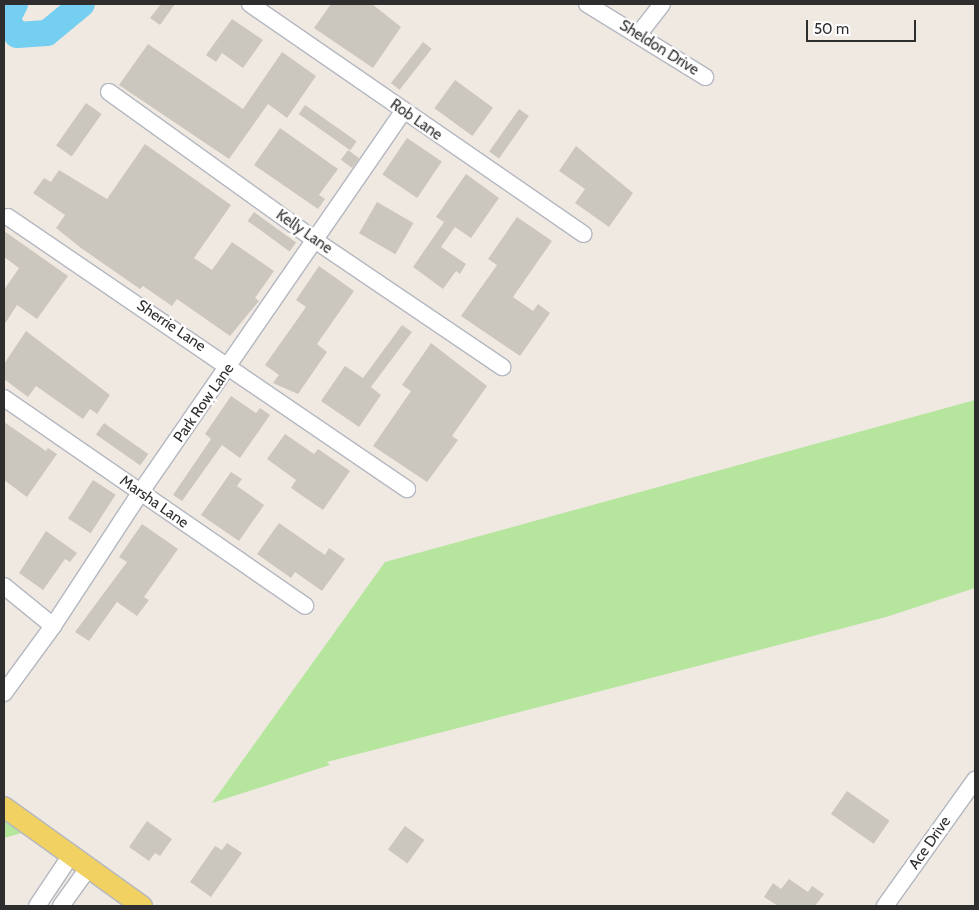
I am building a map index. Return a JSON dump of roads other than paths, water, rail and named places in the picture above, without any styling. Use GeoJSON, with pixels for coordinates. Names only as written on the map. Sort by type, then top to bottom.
{"type":"FeatureCollection","features":[{"type":"Feature","properties":{"kind":"main road"},"geometry":{"type":"LineString","coordinates":[[4,807],[142,906]]}},
{"type":"Feature","properties":{"kind":"street","name":"Rob Lane"},"geometry":{"type":"LineString","coordinates":[[250,4],[583,234]]}},
{"type":"Feature","properties":{"kind":"street","name":"Sheldon Drive"},"geometry":{"type":"LineString","coordinates":[[587,4],[705,76]]}},
{"type":"Feature","properties":{"kind":"street"},"geometry":{"type":"LineString","coordinates":[[638,35],[662,4]]}},
{"type":"Feature","properties":{"kind":"street","name":"Kelly Lane"},"geometry":{"type":"LineString","coordinates":[[109,92],[316,241],[502,366]]}},
{"type":"Feature","properties":{"kind":"street","name":"Park Row Lane"},"geometry":{"type":"LineString","coordinates":[[4,693],[53,626],[140,493],[230,366],[404,112]]}},
{"type":"Feature","properties":{"kind":"street","name":"Sherrie Lane"},"geometry":{"type":"LineString","coordinates":[[8,217],[230,366],[407,489]]}},
{"type":"Feature","properties":{"kind":"street","name":"Marsha Lane"},"geometry":{"type":"LineString","coordinates":[[4,398],[305,606]]}},
{"type":"Feature","properties":{"kind":"street"},"geometry":{"type":"LineString","coordinates":[[4,586],[53,626]]}},
{"type":"Feature","properties":{"kind":"street","name":"Ace Drive"},"geometry":{"type":"LineString","coordinates":[[886,906],[975,780]]}},
{"type":"Feature","properties":{"kind":"street"},"geometry":{"type":"LineString","coordinates":[[37,906],[71,856]]}},
{"type":"Feature","properties":{"kind":"street"},"geometry":{"type":"LineString","coordinates":[[61,906],[89,867]]}},
{"type":"Feature","properties":{"kind":"waterway"},"geometry":{"type":"LineString","coordinates":[[15,4],[7,20],[17,35],[47,33],[82,4]]}}]}
